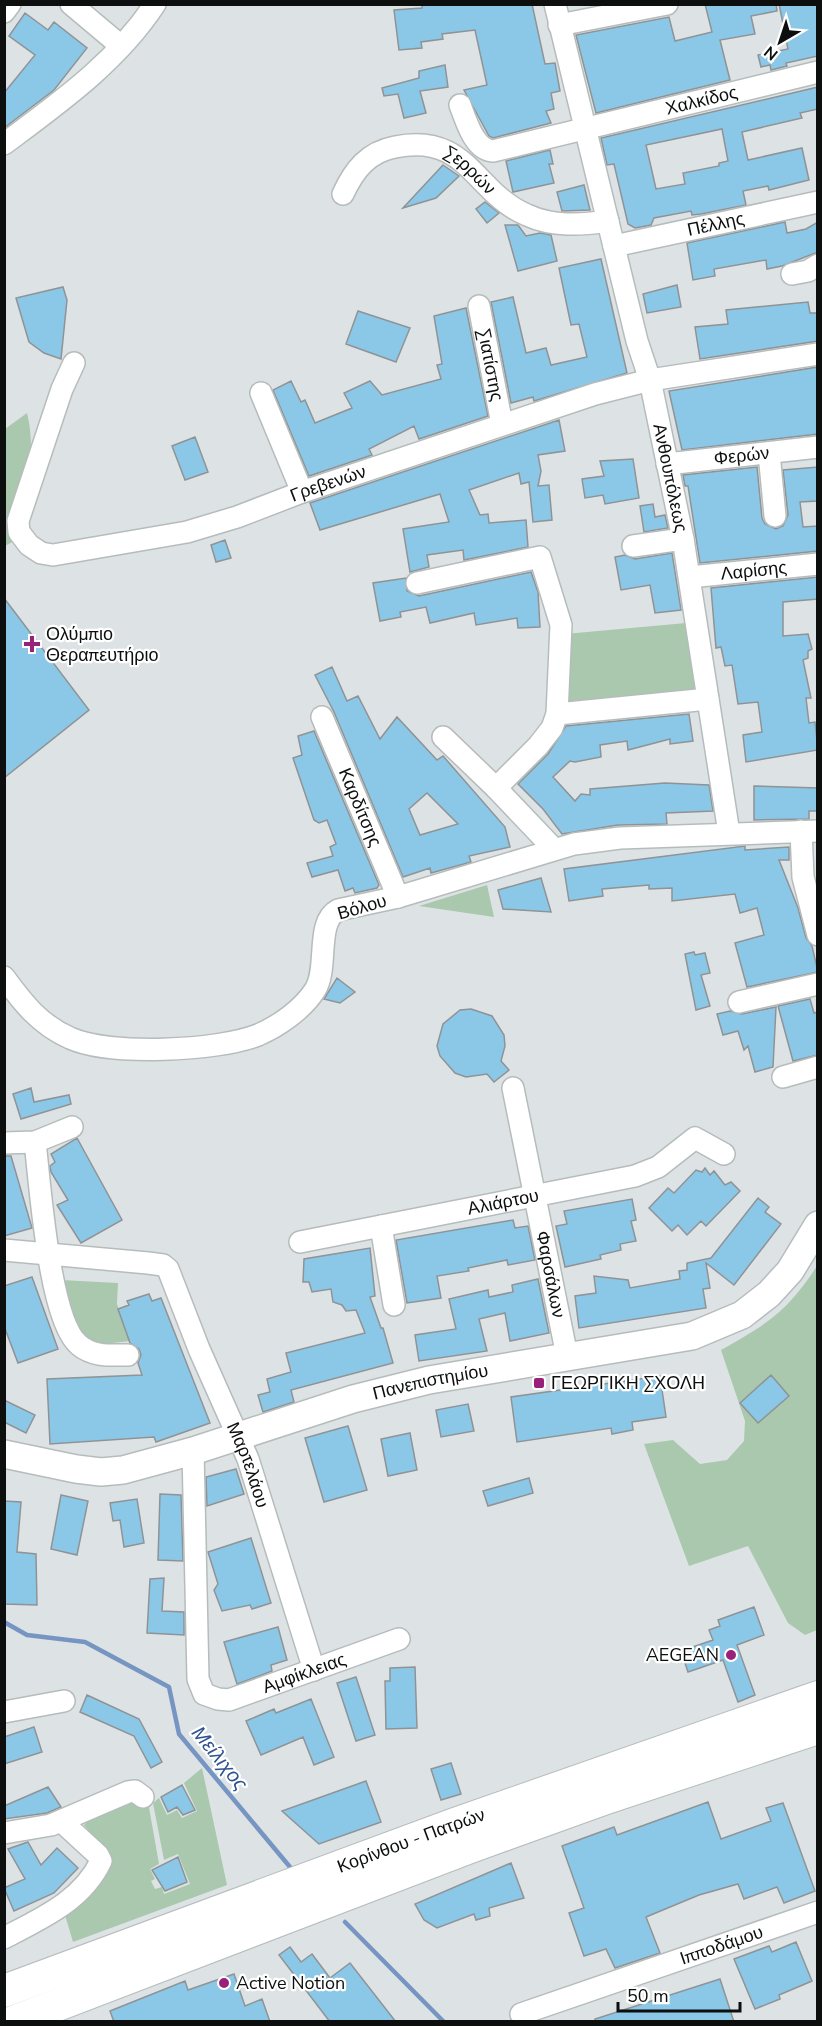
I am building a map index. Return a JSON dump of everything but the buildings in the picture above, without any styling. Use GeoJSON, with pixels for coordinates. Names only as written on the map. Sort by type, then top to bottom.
{"type":"FeatureCollection","features":[{"type":"Feature","properties":{"kind":"highway","name":"Κορίνθου - Πατρών"},"geometry":{"type":"LineString","coordinates":[[13,2022],[300,1897],[588,1777],[818,1697]]}},
{"type":"Feature","properties":{"kind":"highway","name":"Κορίνθου - Πατρών"},"geometry":{"type":"LineString","coordinates":[[330,1885],[816,1733]]}},
{"type":"Feature","properties":{"kind":"highway","name":"Κορίνθου - Πατρών"},"geometry":{"type":"LineString","coordinates":[[4,1991],[300,1897]]}},
{"type":"Feature","properties":{"kind":"main road","name":"Πανεπιστημίου"},"geometry":{"type":"LineString","coordinates":[[4,1454],[101,1472],[133,1468],[353,1399],[409,1385],[567,1356],[670,1341],[727,1323],[758,1304],[781,1281],[805,1249],[818,1225]]}},
{"type":"Feature","properties":{"kind":"street"},"geometry":{"type":"LineString","coordinates":[[4,12],[10,4]]}},
{"type":"Feature","properties":{"kind":"street"},"geometry":{"type":"LineString","coordinates":[[71,4],[120,46]]}},
{"type":"Feature","properties":{"kind":"street"},"geometry":{"type":"LineString","coordinates":[[4,144],[80,86],[120,46],[155,4]]}},
{"type":"Feature","properties":{"kind":"street"},"geometry":{"type":"LineString","coordinates":[[557,15],[667,4]]}},
{"type":"Feature","properties":{"kind":"street","name":"Ανθουπόλεως"},"geometry":{"type":"LineString","coordinates":[[557,15],[614,246],[650,380],[690,577],[729,833]]}},
{"type":"Feature","properties":{"kind":"street","name":"Χαλκίδος"},"geometry":{"type":"LineString","coordinates":[[586,128],[818,72]]}},
{"type":"Feature","properties":{"kind":"street"},"geometry":{"type":"LineString","coordinates":[[460,105],[473,136],[490,151],[586,128]]}},
{"type":"Feature","properties":{"kind":"street","name":"Σερρών"},"geometry":{"type":"LineString","coordinates":[[343,194],[359,167],[372,155],[399,146],[432,146],[454,154],[511,206],[526,215],[572,225],[608,221]]}},
{"type":"Feature","properties":{"kind":"street","name":"Πέλλης"},"geometry":{"type":"LineString","coordinates":[[614,246],[818,202]]}},
{"type":"Feature","properties":{"kind":"street"},"geometry":{"type":"LineString","coordinates":[[792,274],[808,271],[818,265]]}},
{"type":"Feature","properties":{"kind":"street","name":"Σιατίστης"},"geometry":{"type":"LineString","coordinates":[[478,306],[502,424]]}},
{"type":"Feature","properties":{"kind":"street","name":"Γρεβενών"},"geometry":{"type":"LineString","coordinates":[[74,363],[62,389],[20,513],[19,532],[34,549],[47,555],[71,554],[187,532],[237,518],[302,492],[502,424],[650,380],[818,354]]}},
{"type":"Feature","properties":{"kind":"street"},"geometry":{"type":"LineString","coordinates":[[261,393],[302,492]]}},
{"type":"Feature","properties":{"kind":"street","name":"Φερών"},"geometry":{"type":"LineString","coordinates":[[667,464],[818,447]]}},
{"type":"Feature","properties":{"kind":"street"},"geometry":{"type":"LineString","coordinates":[[769,453],[775,516]]}},
{"type":"Feature","properties":{"kind":"street"},"geometry":{"type":"LineString","coordinates":[[633,546],[683,539]]}},
{"type":"Feature","properties":{"kind":"street"},"geometry":{"type":"LineString","coordinates":[[417,583],[540,557],[561,626],[558,714],[552,728],[538,746],[496,788]]}},
{"type":"Feature","properties":{"kind":"street","name":"Λαρίσης"},"geometry":{"type":"LineString","coordinates":[[690,577],[818,564]]}},
{"type":"Feature","properties":{"kind":"street"},"geometry":{"type":"LineString","coordinates":[[558,714],[708,699]]}},
{"type":"Feature","properties":{"kind":"street","name":"Καρδίτσης"},"geometry":{"type":"LineString","coordinates":[[322,717],[398,897]]}},
{"type":"Feature","properties":{"kind":"street"},"geometry":{"type":"LineString","coordinates":[[443,737],[553,848]]}},
{"type":"Feature","properties":{"kind":"street"},"geometry":{"type":"LineString","coordinates":[[809,831],[803,877],[818,935]]}},
{"type":"Feature","properties":{"kind":"street","name":"Βόλου"},"geometry":{"type":"LineString","coordinates":[[4,977],[38,1019],[64,1036],[84,1044],[148,1049],[250,1037],[274,1026],[291,1014],[316,989],[322,967],[327,923],[332,914],[398,897],[553,848],[598,839],[809,831]]}},
{"type":"Feature","properties":{"kind":"street"},"geometry":{"type":"LineString","coordinates":[[739,1002],[818,984]]}},
{"type":"Feature","properties":{"kind":"street"},"geometry":{"type":"LineString","coordinates":[[783,1077],[818,1067]]}},
{"type":"Feature","properties":{"kind":"street","name":"Φαρσάλων"},"geometry":{"type":"LineString","coordinates":[[513,1088],[567,1356]]}},
{"type":"Feature","properties":{"kind":"street"},"geometry":{"type":"LineString","coordinates":[[4,1143],[35,1142],[72,1126]]}},
{"type":"Feature","properties":{"kind":"street","name":"Αλιάρτου"},"geometry":{"type":"LineString","coordinates":[[300,1242],[648,1173],[695,1138],[724,1154]]}},
{"type":"Feature","properties":{"kind":"street"},"geometry":{"type":"LineString","coordinates":[[35,1142],[49,1254],[63,1323],[73,1339],[93,1353],[128,1355]]}},
{"type":"Feature","properties":{"kind":"street"},"geometry":{"type":"LineString","coordinates":[[381,1226],[394,1305]]}},
{"type":"Feature","properties":{"kind":"street"},"geometry":{"type":"LineString","coordinates":[[4,1250],[49,1254]]}},
{"type":"Feature","properties":{"kind":"street","name":"Μαρτελάου"},"geometry":{"type":"LineString","coordinates":[[49,1254],[148,1263],[166,1267],[238,1436],[314,1670]]}},
{"type":"Feature","properties":{"kind":"street","name":"Αμφίκλειας"},"geometry":{"type":"LineString","coordinates":[[193,1451],[198,1679],[201,1691],[207,1695],[229,1700],[399,1639]]}},
{"type":"Feature","properties":{"kind":"street"},"geometry":{"type":"LineString","coordinates":[[4,1712],[64,1701]]}},
{"type":"Feature","properties":{"kind":"street"},"geometry":{"type":"LineString","coordinates":[[4,1833],[32,1830],[61,1821],[128,1792],[135,1791],[143,1797]]}},
{"type":"Feature","properties":{"kind":"street"},"geometry":{"type":"LineString","coordinates":[[4,1938],[70,1901],[99,1865],[101,1860],[98,1855],[61,1821]]}},
{"type":"Feature","properties":{"kind":"street","name":"Ιπποδάμου"},"geometry":{"type":"LineString","coordinates":[[527,2018],[818,1912]]}},
{"type":"Feature","properties":{"kind":"green space"},"geometry":{"type":"Polygon","coordinates":[[[27,413],[31,445],[28,477],[14,541],[5,546],[5,429],[27,413]]]}},
{"type":"Feature","properties":{"kind":"green space"},"geometry":{"type":"Polygon","coordinates":[[[686,623],[697,695],[564,708],[565,634],[686,623]]]}},
{"type":"Feature","properties":{"kind":"green space"},"geometry":{"type":"Polygon","coordinates":[[[487,885],[494,917],[419,906],[487,885]]]}},
{"type":"Feature","properties":{"kind":"green space"},"geometry":{"type":"Polygon","coordinates":[[[817,1266],[817,1630],[805,1635],[788,1623],[748,1546],[689,1566],[644,1444],[673,1440],[700,1464],[727,1460],[744,1441],[745,1421],[721,1350],[775,1316],[796,1295],[817,1266]]]}},
{"type":"Feature","properties":{"kind":"green space"},"geometry":{"type":"Polygon","coordinates":[[[61,1280],[118,1283],[117,1304],[130,1341],[95,1345],[81,1337],[61,1280]]]}},
{"type":"Feature","properties":{"kind":"green space"},"geometry":{"type":"Polygon","coordinates":[[[202,1768],[227,1885],[73,1942],[65,1915],[100,1880],[112,1858],[84,1825],[94,1813],[147,1796],[159,1864],[150,1869],[155,1879],[151,1881],[155,1889],[162,1887],[164,1894],[190,1884],[178,1854],[164,1860],[153,1803],[159,1798],[167,1815],[177,1810],[182,1818],[197,1811],[184,1783],[202,1768]]]}},
{"type":"Feature","properties":{"kind":"waterway","name":"Μείλιχος"},"geometry":{"type":"LineString","coordinates":[[4,1622],[27,1635],[85,1642],[169,1687],[179,1734],[290,1867]]}},
{"type":"Feature","properties":{"kind":"waterway","name":"Μείλιχος"},"geometry":{"type":"LineString","coordinates":[[345,1922],[444,2022]]}},
{"type":"Feature","properties":{"kind":"place","name":"Ολύμπιο Θεραπευτήριο"},"geometry":{"type":"Point","coordinates":[32,644]}},
{"type":"Feature","properties":{"kind":"place","name":"ΓΕΩΡΓΙΚΗ ΣΧΟΛΗ"},"geometry":{"type":"Point","coordinates":[539,1383]}},
{"type":"Feature","properties":{"kind":"place","name":"AEGEAN"},"geometry":{"type":"Point","coordinates":[731,1655]}},
{"type":"Feature","properties":{"kind":"place","name":"Active Notion"},"geometry":{"type":"Point","coordinates":[224,1983]}}]}
